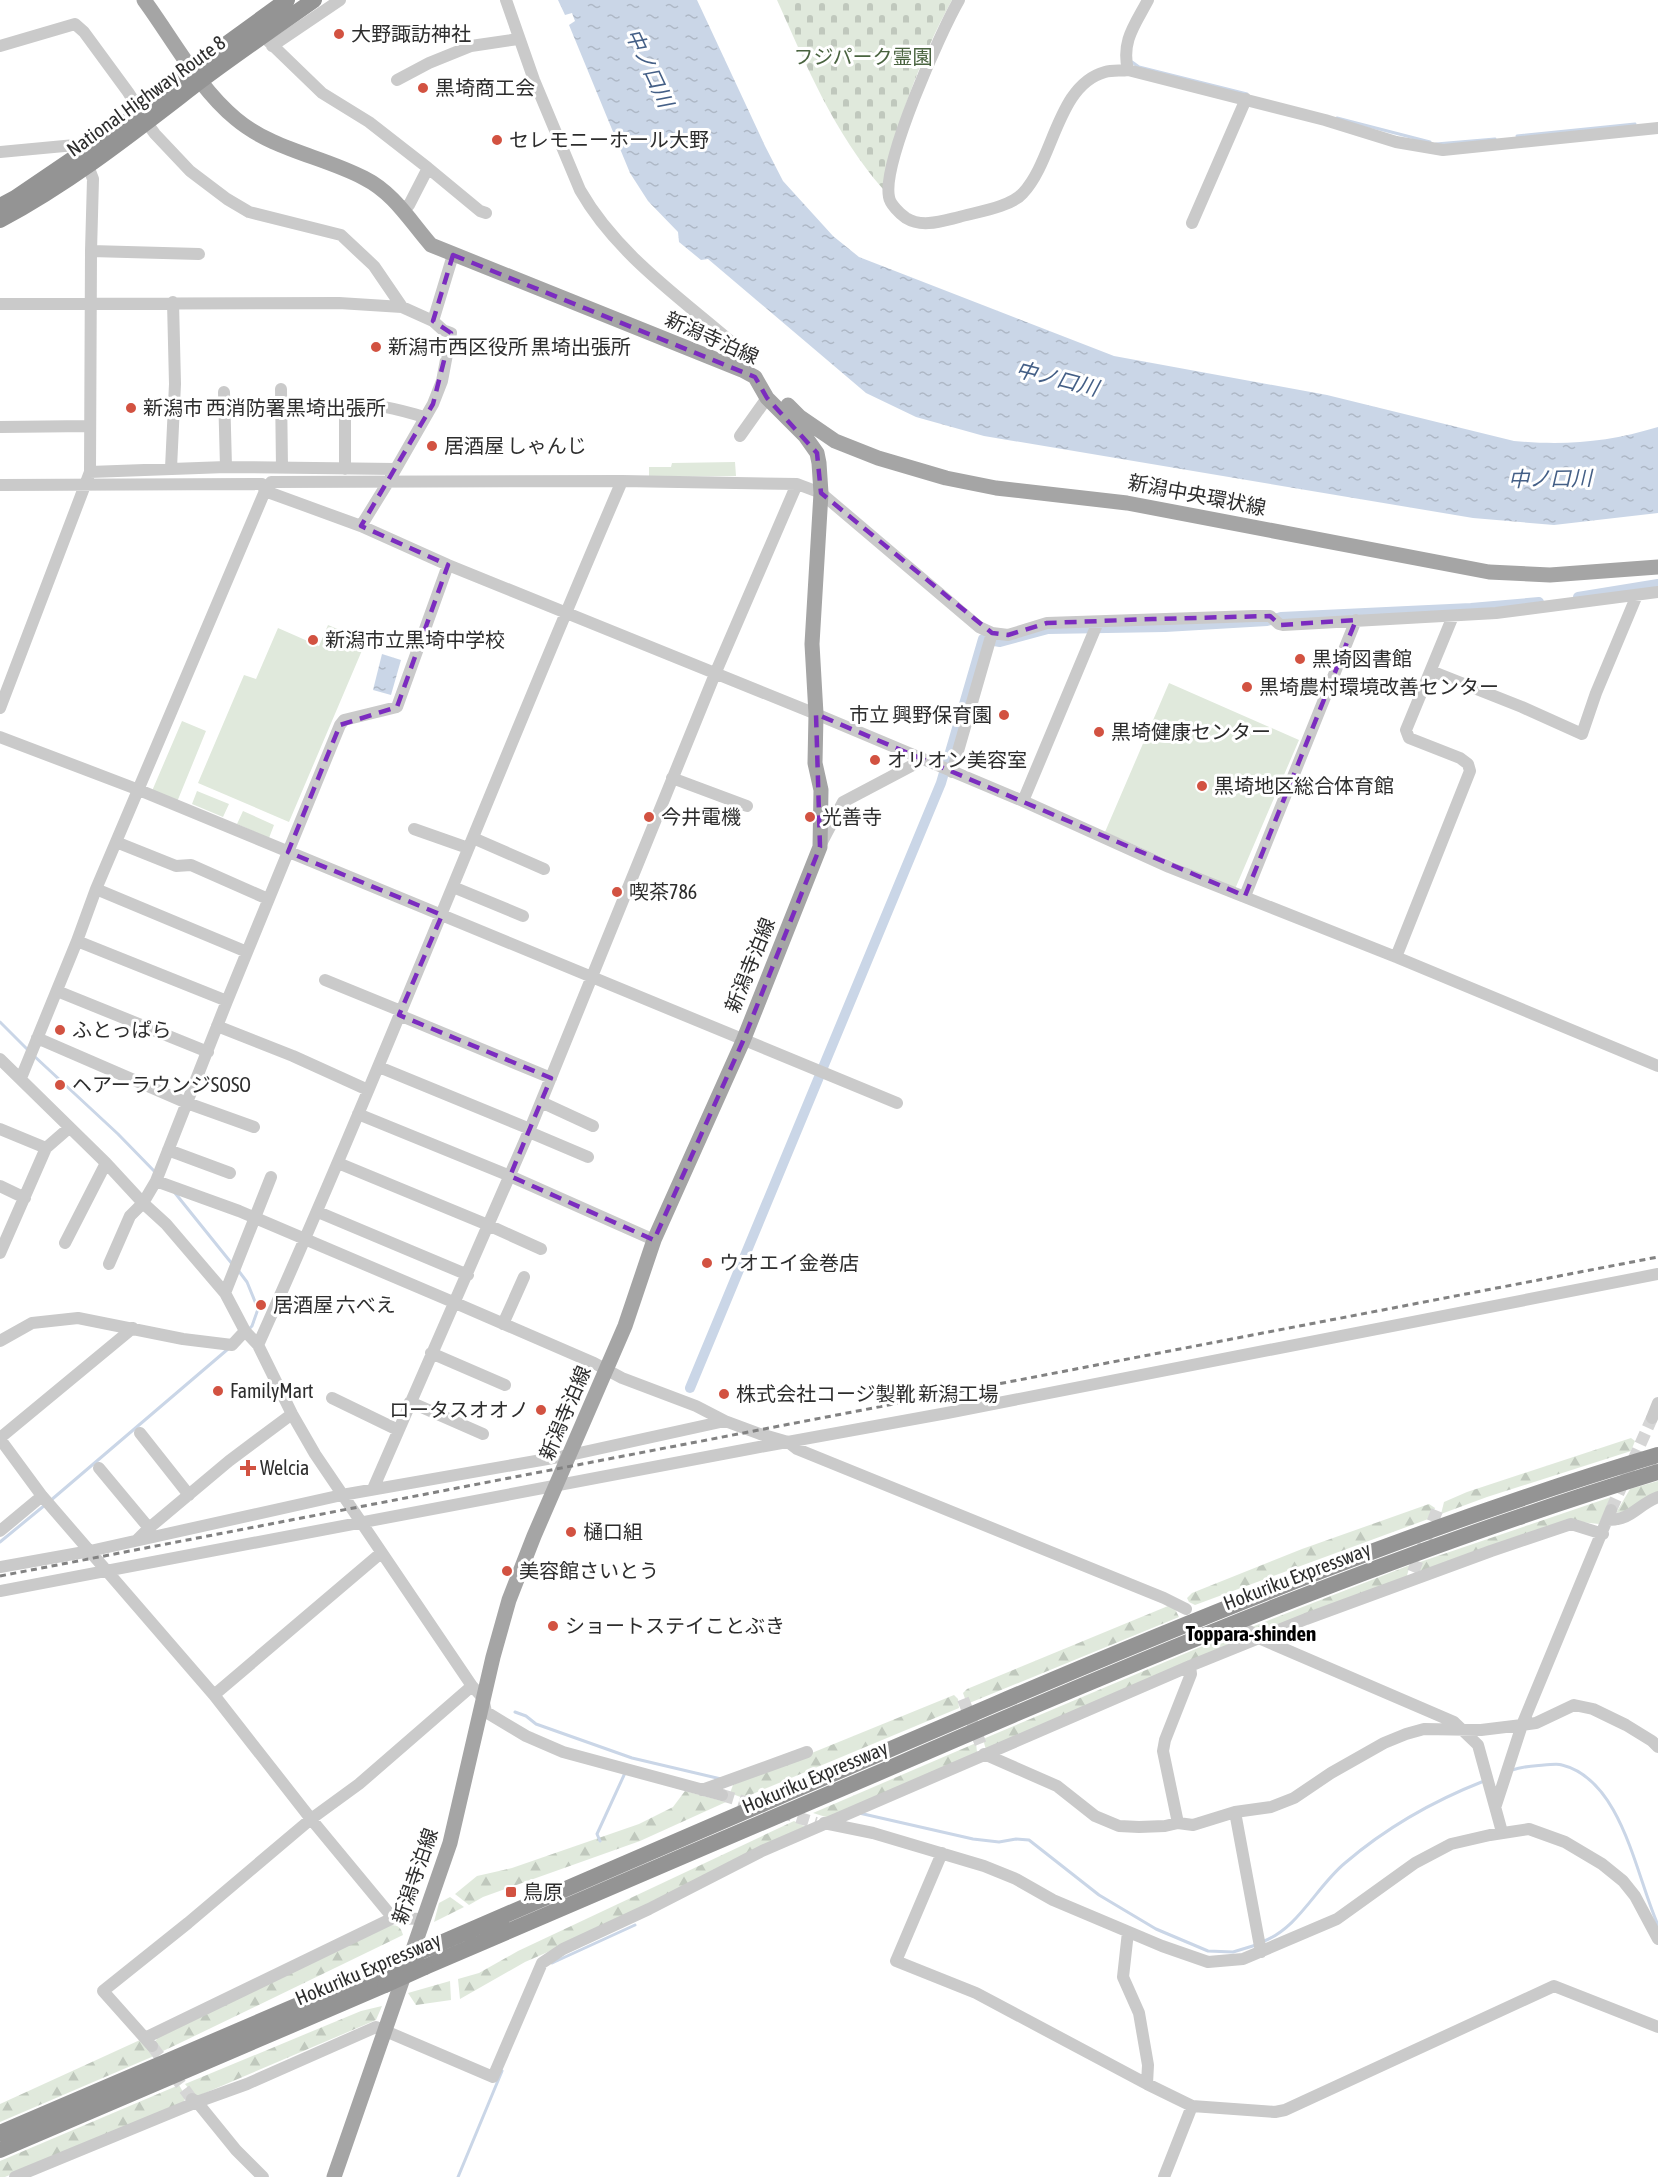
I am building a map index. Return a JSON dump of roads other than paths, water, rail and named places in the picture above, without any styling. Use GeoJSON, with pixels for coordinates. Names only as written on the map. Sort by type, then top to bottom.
{"type":"FeatureCollection","features":[{"type":"Feature","properties":{"kind":"highway","name":"National Highway Route 8"},"geometry":{"type":"LineString","coordinates":[[0,220],[37,200],[287,0]]}},
{"type":"Feature","properties":{"kind":"highway","name":"National Highway Route 8"},"geometry":{"type":"LineString","coordinates":[[196,75],[268,41],[314,0]]}},
{"type":"Feature","properties":{"kind":"highway","name":"National Highway Route 8"},"geometry":{"type":"LineString","coordinates":[[0,206],[85,160]]}},
{"type":"Feature","properties":{"kind":"highway","name":"Hokuriku Expressway"},"geometry":{"type":"LineString","coordinates":[[0,2133],[853,1764],[1196,1620],[1447,1524],[1658,1455]]}},
{"type":"Feature","properties":{"kind":"highway","name":"Hokuriku Expressway"},"geometry":{"type":"LineString","coordinates":[[0,2150],[1029,1707],[1199,1637],[1454,1538],[1658,1472]]}},
{"type":"Feature","properties":{"kind":"main road","name":"新潟寺泊線"},"geometry":{"type":"LineString","coordinates":[[144,0],[196,75],[235,119],[260,136],[281,147],[364,178],[383,190],[402,207],[431,245],[748,374],[767,398],[805,436],[817,453],[820,493],[812,644],[816,714],[815,763],[820,790],[820,847],[742,1041],[654,1240],[606,1371],[509,1600],[492,1657],[450,1844],[334,2177]]}},
{"type":"Feature","properties":{"kind":"main road","name":"新潟中央環状線"},"geometry":{"type":"LineString","coordinates":[[748,374],[777,394],[800,417],[835,441],[878,458],[962,482],[1127,503],[1489,572],[1550,575],[1658,567]]}},
{"type":"Feature","properties":{"kind":"street"},"geometry":{"type":"LineString","coordinates":[[340,0],[268,41],[322,93],[369,122],[480,211],[486,213]]}},
{"type":"Feature","properties":{"kind":"street"},"geometry":{"type":"LineString","coordinates":[[506,0],[566,157],[599,221],[640,264],[736,346],[748,374]]}},
{"type":"Feature","properties":{"kind":"street"},"geometry":{"type":"LineString","coordinates":[[959,0],[927,66],[892,163],[888,184],[889,198],[906,218],[919,223],[939,222],[1002,205],[1023,194],[1040,166],[1070,99],[1079,87],[1105,72],[1128,70],[1246,99],[1396,142],[1443,150],[1658,128]]}},
{"type":"Feature","properties":{"kind":"street"},"geometry":{"type":"LineString","coordinates":[[1128,70],[1126,42],[1148,0]]}},
{"type":"Feature","properties":{"kind":"street"},"geometry":{"type":"LineString","coordinates":[[0,46],[75,24],[84,32],[128,92],[155,134],[190,171],[249,212],[341,235],[374,266],[402,308]]}},
{"type":"Feature","properties":{"kind":"street"},"geometry":{"type":"LineString","coordinates":[[397,80],[429,63],[471,46],[519,39]]}},
{"type":"Feature","properties":{"kind":"street"},"geometry":{"type":"LineString","coordinates":[[1192,223],[1246,99]]}},
{"type":"Feature","properties":{"kind":"street"},"geometry":{"type":"LineString","coordinates":[[0,152],[69,145],[79,148],[93,179],[90,472],[0,708]]}},
{"type":"Feature","properties":{"kind":"street"},"geometry":{"type":"LineString","coordinates":[[402,207],[409,205],[429,168]]}},
{"type":"Feature","properties":{"kind":"street"},"geometry":{"type":"LineString","coordinates":[[91,251],[199,254]]}},
{"type":"Feature","properties":{"kind":"street"},"geometry":{"type":"LineString","coordinates":[[433,321],[453,255]]}},
{"type":"Feature","properties":{"kind":"street"},"geometry":{"type":"LineString","coordinates":[[171,468],[175,384],[173,302]]}},
{"type":"Feature","properties":{"kind":"street"},"geometry":{"type":"LineString","coordinates":[[0,304],[339,303],[402,308],[433,321],[443,330],[451,333],[442,381],[425,417],[361,526]]}},
{"type":"Feature","properties":{"kind":"street"},"geometry":{"type":"LineString","coordinates":[[280,389],[282,468]]}},
{"type":"Feature","properties":{"kind":"street"},"geometry":{"type":"LineString","coordinates":[[224,392],[226,467]]}},
{"type":"Feature","properties":{"kind":"street"},"geometry":{"type":"LineString","coordinates":[[740,436],[767,398]]}},
{"type":"Feature","properties":{"kind":"street"},"geometry":{"type":"LineString","coordinates":[[345,469],[345,411],[350,407],[382,406],[425,417]]}},
{"type":"Feature","properties":{"kind":"street"},"geometry":{"type":"LineString","coordinates":[[0,427],[90,426]]}},
{"type":"Feature","properties":{"kind":"street"},"geometry":{"type":"LineString","coordinates":[[90,472],[226,467],[395,469]]}},
{"type":"Feature","properties":{"kind":"street"},"geometry":{"type":"LineString","coordinates":[[21,1078],[96,889],[265,491],[271,482],[797,484],[820,493],[979,627],[992,633],[1008,635],[1047,623],[1270,616],[1280,624],[1453,616],[1496,613],[1658,592]]}},
{"type":"Feature","properties":{"kind":"street"},"geometry":{"type":"LineString","coordinates":[[258,1345],[318,1212],[565,613],[622,482]]}},
{"type":"Feature","properties":{"kind":"street"},"geometry":{"type":"LineString","coordinates":[[0,485],[262,484],[265,491],[361,526],[448,565],[816,714],[1023,801],[1169,867],[1396,957],[1658,1066]]}},
{"type":"Feature","properties":{"kind":"street"},"geometry":{"type":"LineString","coordinates":[[373,1489],[453,1302],[468,1275],[530,1131],[672,778],[797,484]]}},
{"type":"Feature","properties":{"kind":"street"},"geometry":{"type":"LineString","coordinates":[[109,1264],[130,1216],[142,1203],[156,1181],[340,725],[344,720],[397,707],[448,565]]}},
{"type":"Feature","properties":{"kind":"street"},"geometry":{"type":"LineString","coordinates":[[1431,671],[1522,707],[1582,734],[1596,693],[1637,595]]}},
{"type":"Feature","properties":{"kind":"street"},"geometry":{"type":"LineString","coordinates":[[1396,957],[1470,771],[1468,764],[1460,758],[1409,738],[1406,730],[1453,616]]}},
{"type":"Feature","properties":{"kind":"street"},"geometry":{"type":"LineString","coordinates":[[1245,896],[1356,620]]}},
{"type":"Feature","properties":{"kind":"street"},"geometry":{"type":"LineString","coordinates":[[1023,801],[1098,622]]}},
{"type":"Feature","properties":{"kind":"street"},"geometry":{"type":"LineString","coordinates":[[952,772],[992,633]]}},
{"type":"Feature","properties":{"kind":"street"},"geometry":{"type":"LineString","coordinates":[[0,737],[139,790],[593,977],[742,1041],[897,1103]]}},
{"type":"Feature","properties":{"kind":"street"},"geometry":{"type":"LineString","coordinates":[[820,847],[843,802],[915,764],[918,758]]}},
{"type":"Feature","properties":{"kind":"street"},"geometry":{"type":"LineString","coordinates":[[672,778],[747,806]]}},
{"type":"Feature","properties":{"kind":"street"},"geometry":{"type":"LineString","coordinates":[[414,829],[470,843],[544,869]]}},
{"type":"Feature","properties":{"kind":"street"},"geometry":{"type":"LineString","coordinates":[[116,842],[176,866],[191,865],[268,899]]}},
{"type":"Feature","properties":{"kind":"street"},"geometry":{"type":"LineString","coordinates":[[453,887],[524,916]]}},
{"type":"Feature","properties":{"kind":"street"},"geometry":{"type":"LineString","coordinates":[[96,889],[247,952]]}},
{"type":"Feature","properties":{"kind":"street"},"geometry":{"type":"LineString","coordinates":[[77,940],[227,1001]]}},
{"type":"Feature","properties":{"kind":"street"},"geometry":{"type":"LineString","coordinates":[[325,980],[551,1078]]}},
{"type":"Feature","properties":{"kind":"street"},"geometry":{"type":"LineString","coordinates":[[57,991],[208,1052]]}},
{"type":"Feature","properties":{"kind":"street"},"geometry":{"type":"LineString","coordinates":[[217,1026],[293,1056],[368,1090]]}},
{"type":"Feature","properties":{"kind":"street"},"geometry":{"type":"LineString","coordinates":[[37,1038],[187,1103],[254,1127]]}},
{"type":"Feature","properties":{"kind":"street"},"geometry":{"type":"LineString","coordinates":[[0,1059],[106,1162],[142,1203],[166,1224],[225,1293],[245,1331],[258,1345],[292,1414],[315,1454],[472,1686],[483,1698],[486,1712],[526,1736],[563,1752],[722,1795]]}},
{"type":"Feature","properties":{"kind":"street"},"geometry":{"type":"LineString","coordinates":[[379,1067],[588,1157]]}},
{"type":"Feature","properties":{"kind":"street"},"geometry":{"type":"LineString","coordinates":[[541,1102],[593,1126]]}},
{"type":"Feature","properties":{"kind":"street"},"geometry":{"type":"LineString","coordinates":[[358,1114],[510,1176],[654,1240]]}},
{"type":"Feature","properties":{"kind":"street"},"geometry":{"type":"LineString","coordinates":[[0,1253],[46,1148],[69,1128]]}},
{"type":"Feature","properties":{"kind":"street"},"geometry":{"type":"LineString","coordinates":[[0,1129],[46,1148]]}},
{"type":"Feature","properties":{"kind":"street"},"geometry":{"type":"LineString","coordinates":[[168,1150],[230,1173]]}},
{"type":"Feature","properties":{"kind":"street"},"geometry":{"type":"LineString","coordinates":[[65,1243],[106,1162]]}},
{"type":"Feature","properties":{"kind":"street"},"geometry":{"type":"LineString","coordinates":[[338,1163],[541,1249]]}},
{"type":"Feature","properties":{"kind":"street"},"geometry":{"type":"LineString","coordinates":[[225,1293],[271,1177]]}},
{"type":"Feature","properties":{"kind":"street"},"geometry":{"type":"LineString","coordinates":[[156,1181],[239,1211],[503,1323],[594,1363],[606,1371],[696,1406],[725,1421],[788,1442],[797,1449],[1164,1598],[1186,1609]]}},
{"type":"Feature","properties":{"kind":"street"},"geometry":{"type":"LineString","coordinates":[[0,1186],[25,1198]]}},
{"type":"Feature","properties":{"kind":"street"},"geometry":{"type":"LineString","coordinates":[[318,1212],[468,1275]]}},
{"type":"Feature","properties":{"kind":"street"},"geometry":{"type":"LineString","coordinates":[[0,1591],[970,1409],[1658,1274]]}},
{"type":"Feature","properties":{"kind":"street"},"geometry":{"type":"LineString","coordinates":[[503,1323],[524,1278]]}},
{"type":"Feature","properties":{"kind":"street"},"geometry":{"type":"LineString","coordinates":[[0,1341],[32,1323],[78,1318],[183,1339],[232,1345],[245,1331]]}},
{"type":"Feature","properties":{"kind":"street"},"geometry":{"type":"LineString","coordinates":[[133,1328],[0,1439],[42,1496],[214,1695],[311,1819],[393,1918]]}},
{"type":"Feature","properties":{"kind":"street"},"geometry":{"type":"LineString","coordinates":[[431,1353],[505,1385]]}},
{"type":"Feature","properties":{"kind":"street"},"geometry":{"type":"LineString","coordinates":[[332,1398],[398,1430]]}},
{"type":"Feature","properties":{"kind":"street"},"geometry":{"type":"LineString","coordinates":[[410,1402],[483,1434]]}},
{"type":"Feature","properties":{"kind":"street"},"geometry":{"type":"LineString","coordinates":[[1652,1418],[1658,1403]]}},
{"type":"Feature","properties":{"kind":"street"},"geometry":{"type":"LineString","coordinates":[[137,1541],[149,1528],[229,1461],[292,1414]]}},
{"type":"Feature","properties":{"kind":"street"},"geometry":{"type":"LineString","coordinates":[[0,1567],[90,1551],[342,1495],[570,1455],[725,1421]]}},
{"type":"Feature","properties":{"kind":"street"},"geometry":{"type":"LineString","coordinates":[[140,1433],[189,1495]]}},
{"type":"Feature","properties":{"kind":"street"},"geometry":{"type":"LineString","coordinates":[[99,1468],[149,1528]]}},
{"type":"Feature","properties":{"kind":"street"},"geometry":{"type":"LineString","coordinates":[[0,1531],[42,1496]]}},
{"type":"Feature","properties":{"kind":"street"},"geometry":{"type":"LineString","coordinates":[[1496,1806],[1522,1725],[1609,1515],[1626,1518],[1645,1502],[1658,1497]]}},
{"type":"Feature","properties":{"kind":"street"},"geometry":{"type":"LineString","coordinates":[[15,2177],[194,2100],[247,2084],[376,2027],[493,2077],[542,1963],[563,1949],[649,1909],[762,1851],[983,1750],[1306,1619],[1571,1524],[1603,1534]]}},
{"type":"Feature","properties":{"kind":"street"},"geometry":{"type":"LineString","coordinates":[[214,1695],[381,1553]]}},
{"type":"Feature","properties":{"kind":"street"},"geometry":{"type":"LineString","coordinates":[[1249,1631],[1261,1639],[1454,1722],[1478,1745],[1502,1832]]}},
{"type":"Feature","properties":{"kind":"street"},"geometry":{"type":"LineString","coordinates":[[1178,1823],[1163,1750],[1191,1674],[1190,1666]]}},
{"type":"Feature","properties":{"kind":"street"},"geometry":{"type":"LineString","coordinates":[[422,1919],[393,1918],[148,2042],[103,1991],[311,1819],[359,1784],[472,1686]]}},
{"type":"Feature","properties":{"kind":"street"},"geometry":{"type":"LineString","coordinates":[[983,1750],[1057,1786],[1095,1816],[1119,1826],[1165,1826],[1178,1823],[1193,1825],[1235,1812],[1271,1807],[1294,1798],[1331,1773],[1384,1743],[1424,1729],[1481,1731],[1536,1723],[1574,1705],[1593,1709],[1626,1725],[1658,1747]]}},
{"type":"Feature","properties":{"kind":"street"},"geometry":{"type":"LineString","coordinates":[[702,1790],[807,1752]]}},
{"type":"Feature","properties":{"kind":"street"},"geometry":{"type":"LineString","coordinates":[[1235,1812],[1261,1952]]}},
{"type":"Feature","properties":{"kind":"street"},"geometry":{"type":"LineString","coordinates":[[821,1823],[873,1833],[984,1866],[1005,1874],[1053,1900],[1128,1932],[1209,1962],[1243,1959],[1337,1919],[1415,1863],[1451,1844],[1502,1832],[1529,1829],[1565,1842],[1602,1864],[1623,1881],[1635,1896],[1658,1939]]}},
{"type":"Feature","properties":{"kind":"street"},"geometry":{"type":"LineString","coordinates":[[942,1853],[896,1962],[976,1993],[1192,2106],[1275,2112],[1285,2110],[1554,1986],[1658,2027]]}},
{"type":"Feature","properties":{"kind":"street"},"geometry":{"type":"LineString","coordinates":[[1128,1932],[1123,1977],[1139,2013],[1148,2065],[1147,2084]]}},
{"type":"Feature","properties":{"kind":"street"},"geometry":{"type":"LineString","coordinates":[[194,2100],[236,2150],[263,2177]]}},
{"type":"Feature","properties":{"kind":"street"},"geometry":{"type":"LineString","coordinates":[[1164,2177],[1192,2106]]}},
{"type":"Feature","properties":{"kind":"water","name":"中ノ口川"},"geometry":{"type":"Polygon","coordinates":[[[558,0],[697,0],[783,181],[833,236],[859,257],[1114,356],[1327,395],[1514,441],[1587,442],[1658,427],[1658,513],[1554,525],[1473,518],[984,436],[916,417],[866,393],[708,259],[701,260],[679,242],[678,232],[648,201],[630,173],[569,25],[575,21],[572,13],[565,15],[558,0]]]}},
{"type":"Feature","properties":{"kind":"water"},"geometry":{"type":"Polygon","coordinates":[[[382,654],[401,660],[391,695],[373,690],[382,654]]]}},
{"type":"Feature","properties":{"kind":"waterway"},"geometry":{"type":"LineString","coordinates":[[1132,62],[1139,67],[1247,94]]}},
{"type":"Feature","properties":{"kind":"waterway"},"geometry":{"type":"LineString","coordinates":[[1337,118],[1430,142]]}},
{"type":"Feature","properties":{"kind":"waterway"},"geometry":{"type":"LineString","coordinates":[[1517,136],[1635,124]]}},
{"type":"Feature","properties":{"kind":"waterway"},"geometry":{"type":"LineString","coordinates":[[1436,144],[1495,139]]}},
{"type":"Feature","properties":{"kind":"waterway"},"geometry":{"type":"LineString","coordinates":[[1578,597],[1658,584]]}},
{"type":"Feature","properties":{"kind":"waterway"},"geometry":{"type":"LineString","coordinates":[[690,1388],[941,783],[983,639],[1000,642],[1048,629],[1165,627],[1267,621],[1281,617],[1471,608],[1539,602]]}},
{"type":"Feature","properties":{"kind":"waterway"},"geometry":{"type":"LineString","coordinates":[[0,1022],[29,1051]]}},
{"type":"Feature","properties":{"kind":"waterway"},"geometry":{"type":"LineString","coordinates":[[33,1055],[118,1134],[156,1173]]}},
{"type":"Feature","properties":{"kind":"waterway"},"geometry":{"type":"LineString","coordinates":[[175,1193],[233,1265]]}},
{"type":"Feature","properties":{"kind":"waterway"},"geometry":{"type":"LineString","coordinates":[[238,1270],[247,1282],[258,1309],[252,1326],[248,1330]]}},
{"type":"Feature","properties":{"kind":"waterway"},"geometry":{"type":"LineString","coordinates":[[50,1501],[228,1349]]}},
{"type":"Feature","properties":{"kind":"waterway"},"geometry":{"type":"LineString","coordinates":[[0,1542],[45,1505]]}},
{"type":"Feature","properties":{"kind":"waterway"},"geometry":{"type":"LineString","coordinates":[[515,1712],[526,1716],[536,1724],[632,1758],[721,1779]]}},
{"type":"Feature","properties":{"kind":"waterway"},"geometry":{"type":"LineString","coordinates":[[1512,1770],[1528,1766],[1560,1764],[1582,1774],[1599,1789],[1613,1809],[1624,1832],[1658,1925]]}},
{"type":"Feature","properties":{"kind":"waterway"},"geometry":{"type":"LineString","coordinates":[[600,1841],[597,1834],[625,1773]]}},
{"type":"Feature","properties":{"kind":"waterway"},"geometry":{"type":"LineString","coordinates":[[1262,1942],[1275,1936],[1286,1927],[1345,1863],[1377,1838],[1429,1806],[1484,1781]]}},
{"type":"Feature","properties":{"kind":"waterway"},"geometry":{"type":"LineString","coordinates":[[859,1813],[973,1839],[999,1842],[1016,1839],[1029,1840],[1099,1895],[1156,1929],[1208,1951],[1233,1952],[1256,1945]]}},
{"type":"Feature","properties":{"kind":"waterway"},"geometry":{"type":"LineString","coordinates":[[552,1963],[635,1925]]}},
{"type":"Feature","properties":{"kind":"waterway"},"geometry":{"type":"LineString","coordinates":[[458,2177],[502,2071]]}},
{"type":"Feature","properties":{"kind":"tunnel"},"geometry":{"type":"LineString","coordinates":[[1611,1510],[1652,1418]]}},
{"type":"Feature","properties":{"kind":"tunnel"},"geometry":{"type":"LineString","coordinates":[[1413,1572],[1438,1508]]}},
{"type":"Feature","properties":{"kind":"tunnel"},"geometry":{"type":"LineString","coordinates":[[963,1699],[981,1745]]}},
{"type":"Feature","properties":{"kind":"tunnel"},"geometry":{"type":"LineString","coordinates":[[722,1795],[761,1807]]}},
{"type":"Feature","properties":{"kind":"tunnel"},"geometry":{"type":"LineString","coordinates":[[780,1812],[816,1823]]}},
{"type":"Feature","properties":{"kind":"tunnel"},"geometry":{"type":"LineString","coordinates":[[152,2046],[191,2098]]}},
{"type":"Feature","properties":{"kind":"railway"},"geometry":{"type":"LineString","coordinates":[[0,1576],[1658,1257]]}},
{"type":"Feature","properties":{"kind":"place","name":"大野諏訪神社"},"geometry":{"type":"Point","coordinates":[339,34]}},
{"type":"Feature","properties":{"kind":"place","name":"黒埼商工会"},"geometry":{"type":"Point","coordinates":[423,88]}},
{"type":"Feature","properties":{"kind":"place","name":"セレモニーホール大野"},"geometry":{"type":"Point","coordinates":[497,140]}},
{"type":"Feature","properties":{"kind":"place","name":"新潟市西区役所 黒埼出張所"},"geometry":{"type":"Point","coordinates":[376,347]}},
{"type":"Feature","properties":{"kind":"place","name":"新潟市 西消防署黒埼出張所"},"geometry":{"type":"Point","coordinates":[131,408]}},
{"type":"Feature","properties":{"kind":"place","name":"居酒屋 しゃんじ"},"geometry":{"type":"Point","coordinates":[432,446]}},
{"type":"Feature","properties":{"kind":"place","name":"新潟市立黒埼中学校"},"geometry":{"type":"Point","coordinates":[313,640]}},
{"type":"Feature","properties":{"kind":"place","name":"黒埼図書館"},"geometry":{"type":"Point","coordinates":[1300,659]}},
{"type":"Feature","properties":{"kind":"place","name":"黒埼農村環境改善センター"},"geometry":{"type":"Point","coordinates":[1247,687]}},
{"type":"Feature","properties":{"kind":"place","name":"市立 興野保育園"},"geometry":{"type":"Point","coordinates":[1004,715]}},
{"type":"Feature","properties":{"kind":"place","name":"黒埼健康センター"},"geometry":{"type":"Point","coordinates":[1099,732]}},
{"type":"Feature","properties":{"kind":"place","name":"オリオン美容室"},"geometry":{"type":"Point","coordinates":[875,760]}},
{"type":"Feature","properties":{"kind":"place","name":"黒埼地区総合体育館"},"geometry":{"type":"Point","coordinates":[1202,786]}},
{"type":"Feature","properties":{"kind":"place","name":"今井電機"},"geometry":{"type":"Point","coordinates":[649,817]}},
{"type":"Feature","properties":{"kind":"place","name":"光善寺"},"geometry":{"type":"Point","coordinates":[810,817]}},
{"type":"Feature","properties":{"kind":"place","name":"喫茶786"},"geometry":{"type":"Point","coordinates":[617,892]}},
{"type":"Feature","properties":{"kind":"place","name":"ふとっぱら"},"geometry":{"type":"Point","coordinates":[60,1030]}},
{"type":"Feature","properties":{"kind":"place","name":"ヘアーラウンジSOSO"},"geometry":{"type":"Point","coordinates":[60,1085]}},
{"type":"Feature","properties":{"kind":"place","name":"ウオエイ金巻店"},"geometry":{"type":"Point","coordinates":[707,1263]}},
{"type":"Feature","properties":{"kind":"place","name":"居酒屋 六べえ"},"geometry":{"type":"Point","coordinates":[261,1305]}},
{"type":"Feature","properties":{"kind":"place","name":"FamilyMart"},"geometry":{"type":"Point","coordinates":[218,1391]}},
{"type":"Feature","properties":{"kind":"place","name":"株式会社コージ製靴 新潟工場"},"geometry":{"type":"Point","coordinates":[724,1394]}},
{"type":"Feature","properties":{"kind":"place","name":"ロータスオオノ"},"geometry":{"type":"Point","coordinates":[541,1410]}},
{"type":"Feature","properties":{"kind":"place","name":"Welcia"},"geometry":{"type":"Point","coordinates":[248,1468]}},
{"type":"Feature","properties":{"kind":"place","name":"樋口組"},"geometry":{"type":"Point","coordinates":[571,1532]}},
{"type":"Feature","properties":{"kind":"place","name":"美容館さいとう"},"geometry":{"type":"Point","coordinates":[507,1571]}},
{"type":"Feature","properties":{"kind":"place","name":"ショートステイことぶき"},"geometry":{"type":"Point","coordinates":[553,1626]}},
{"type":"Feature","properties":{"kind":"place","name":"鳥原"},"geometry":{"type":"Point","coordinates":[511,1892]}},
{"type":"Feature","properties":{"kind":"district","name":"Toppara-shinden"},"geometry":{"type":"Point","coordinates":[1251,1634]}},
{"type":"Feature","properties":{"kind":"park label","name":"フジパーク霊園"},"geometry":{"type":"Point","coordinates":[863,57]}}]}
